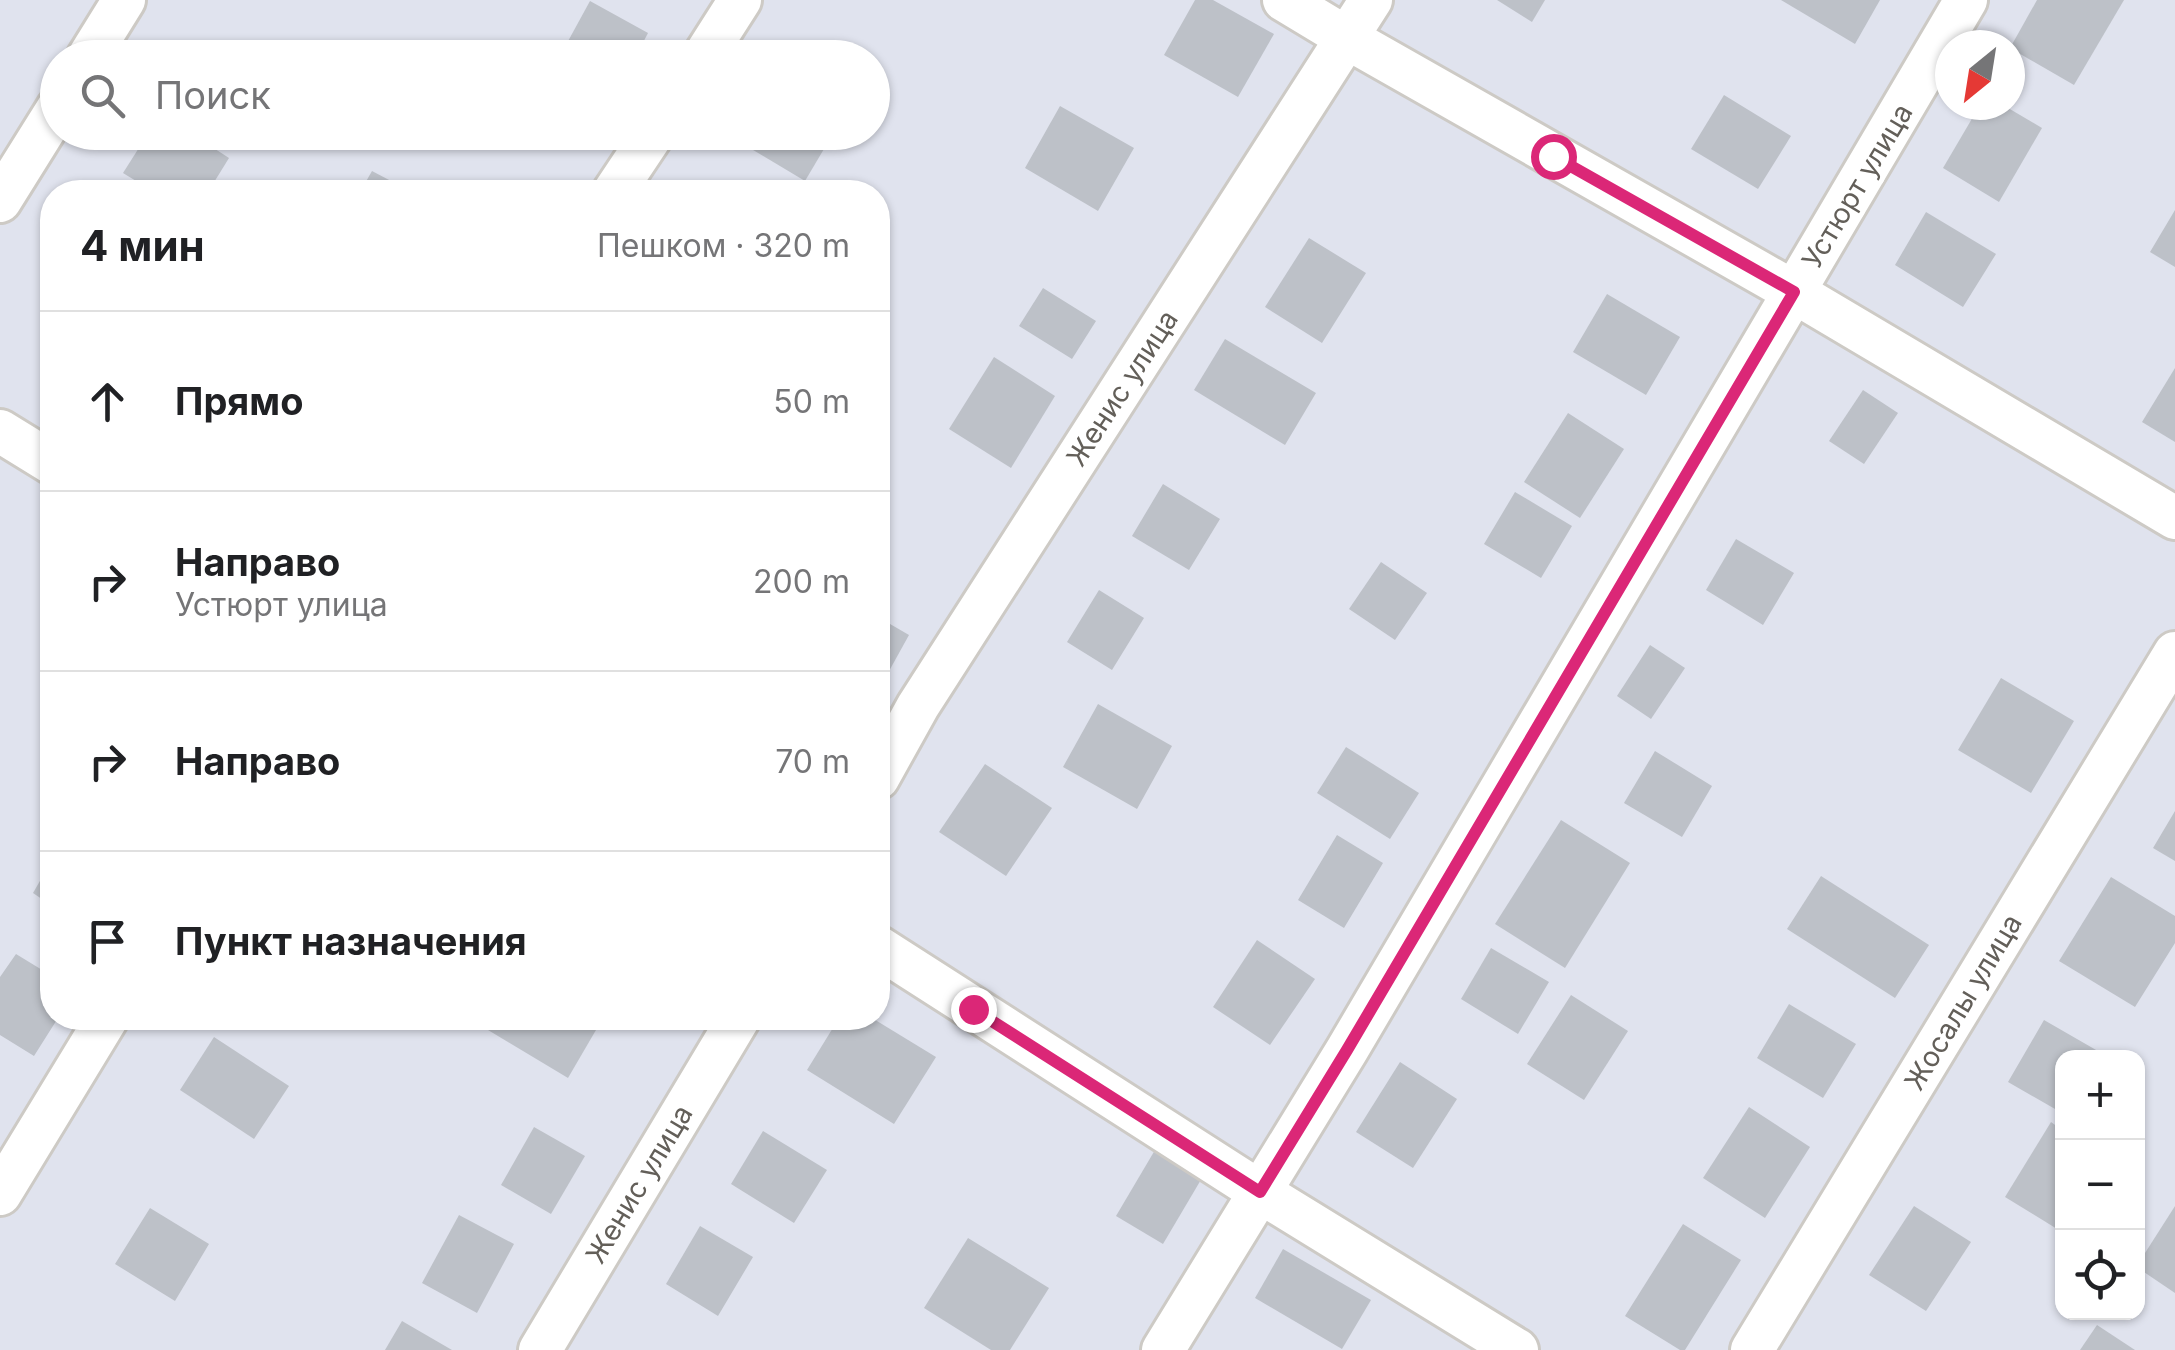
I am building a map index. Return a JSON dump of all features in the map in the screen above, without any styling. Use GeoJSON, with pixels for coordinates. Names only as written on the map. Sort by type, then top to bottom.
{"type":"FeatureCollection","features":[{"type":"Feature","properties":{"kind":"street"},"geometry":{"type":"LineString","coordinates":[[99,40],[124,0]]}},
{"type":"Feature","properties":{"kind":"street"},"geometry":{"type":"LineString","coordinates":[[714,40],[740,0]]}},
{"type":"Feature","properties":{"kind":"street"},"geometry":{"type":"LineString","coordinates":[[1284,0],[1794,292],[2175,518]]}},
{"type":"Feature","properties":{"kind":"street","name":"Женис улица"},"geometry":{"type":"LineString","coordinates":[[890,756],[918,706],[1371,0]]}},
{"type":"Feature","properties":{"kind":"street","name":"Устюрт улица"},"geometry":{"type":"LineString","coordinates":[[1163,1350],[1347,1050],[1966,0]]}},
{"type":"Feature","properties":{"kind":"street"},"geometry":{"type":"LineString","coordinates":[[0,201],[40,137]]}},
{"type":"Feature","properties":{"kind":"street"},"geometry":{"type":"LineString","coordinates":[[622,180],[642,150]]}},
{"type":"Feature","properties":{"kind":"street"},"geometry":{"type":"LineString","coordinates":[[0,431],[40,455]]}},
{"type":"Feature","properties":{"kind":"street","name":"Жосалы улица"},"geometry":{"type":"LineString","coordinates":[[1752,1350],[2175,654]]}},
{"type":"Feature","properties":{"kind":"street"},"geometry":{"type":"LineString","coordinates":[[890,956],[1260,1192],[1517,1350]]}},
{"type":"Feature","properties":{"kind":"street"},"geometry":{"type":"LineString","coordinates":[[0,1194],[100,1030]]}},
{"type":"Feature","properties":{"kind":"street","name":"Женис улица"},"geometry":{"type":"LineString","coordinates":[[540,1350],[731,1030]]}},
{"type":"Feature","properties":{"kind":"building"},"geometry":{"type":"Polygon","coordinates":[[[1195,0],[1213,0],[1274,34],[1238,97],[1164,55],[1195,0]]]}},
{"type":"Feature","properties":{"kind":"building"},"geometry":{"type":"Polygon","coordinates":[[[1497,0],[1545,0],[1532,22],[1497,0]]]}},
{"type":"Feature","properties":{"kind":"building"},"geometry":{"type":"Polygon","coordinates":[[[1781,0],[1880,0],[1855,44],[1781,0]]]}},
{"type":"Feature","properties":{"kind":"building"},"geometry":{"type":"Polygon","coordinates":[[[2037,0],[2124,0],[2074,85],[2025,57],[2025,30],[2020,30],[2037,0]]]}},
{"type":"Feature","properties":{"kind":"building"},"geometry":{"type":"Polygon","coordinates":[[[590,1],[648,33],[644,40],[569,40],[590,1]]]}},
{"type":"Feature","properties":{"kind":"building"},"geometry":{"type":"Polygon","coordinates":[[[1724,95],[1791,136],[1758,189],[1691,149],[1724,95]]]}},
{"type":"Feature","properties":{"kind":"building"},"geometry":{"type":"Polygon","coordinates":[[[1060,106],[1134,148],[1098,211],[1025,168],[1060,106]]]}},
{"type":"Feature","properties":{"kind":"building"},"geometry":{"type":"Polygon","coordinates":[[[2025,118],[2042,128],[1999,202],[1943,168],[1971,120],[2025,118]]]}},
{"type":"Feature","properties":{"kind":"building"},"geometry":{"type":"Polygon","coordinates":[[[138,150],[217,150],[229,158],[215,180],[134,180],[123,173],[138,150]]]}},
{"type":"Feature","properties":{"kind":"building"},"geometry":{"type":"Polygon","coordinates":[[[753,150],[823,150],[803,180],[753,150]]]}},
{"type":"Feature","properties":{"kind":"building"},"geometry":{"type":"Polygon","coordinates":[[[372,171],[389,180],[367,180],[372,171]]]}},
{"type":"Feature","properties":{"kind":"building"},"geometry":{"type":"Polygon","coordinates":[[[2175,210],[2175,267],[2150,252],[2175,210]]]}},
{"type":"Feature","properties":{"kind":"building"},"geometry":{"type":"Polygon","coordinates":[[[1926,212],[1996,254],[1963,307],[1895,265],[1926,212]]]}},
{"type":"Feature","properties":{"kind":"building"},"geometry":{"type":"Polygon","coordinates":[[[1309,238],[1366,273],[1322,343],[1265,307],[1309,238]]]}},
{"type":"Feature","properties":{"kind":"building"},"geometry":{"type":"Polygon","coordinates":[[[1043,288],[1096,321],[1072,359],[1019,326],[1043,288]]]}},
{"type":"Feature","properties":{"kind":"building"},"geometry":{"type":"Polygon","coordinates":[[[1607,294],[1680,337],[1646,395],[1573,352],[1607,294]]]}},
{"type":"Feature","properties":{"kind":"building"},"geometry":{"type":"Polygon","coordinates":[[[1225,339],[1316,393],[1285,445],[1194,390],[1225,339]]]}},
{"type":"Feature","properties":{"kind":"building"},"geometry":{"type":"Polygon","coordinates":[[[994,357],[1055,396],[1011,468],[949,429],[994,357]]]}},
{"type":"Feature","properties":{"kind":"building"},"geometry":{"type":"Polygon","coordinates":[[[2175,368],[2175,442],[2142,422],[2175,368]]]}},
{"type":"Feature","properties":{"kind":"building"},"geometry":{"type":"Polygon","coordinates":[[[1863,390],[1898,413],[1864,464],[1829,441],[1863,390]]]}},
{"type":"Feature","properties":{"kind":"building"},"geometry":{"type":"Polygon","coordinates":[[[1568,413],[1624,449],[1580,518],[1524,482],[1568,413]]]}},
{"type":"Feature","properties":{"kind":"building"},"geometry":{"type":"Polygon","coordinates":[[[1163,484],[1220,519],[1189,570],[1132,536],[1163,484]]]}},
{"type":"Feature","properties":{"kind":"building"},"geometry":{"type":"Polygon","coordinates":[[[1515,492],[1572,526],[1541,578],[1484,544],[1515,492]]]}},
{"type":"Feature","properties":{"kind":"building"},"geometry":{"type":"Polygon","coordinates":[[[1736,539],[1794,573],[1763,625],[1706,590],[1736,539]]]}},
{"type":"Feature","properties":{"kind":"building"},"geometry":{"type":"Polygon","coordinates":[[[1381,562],[1427,593],[1395,640],[1349,609],[1381,562]]]}},
{"type":"Feature","properties":{"kind":"building"},"geometry":{"type":"Polygon","coordinates":[[[1099,590],[1144,618],[1112,670],[1067,642],[1099,590]]]}},
{"type":"Feature","properties":{"kind":"building"},"geometry":{"type":"Polygon","coordinates":[[[890,624],[909,635],[890,669],[890,624]]]}},
{"type":"Feature","properties":{"kind":"building"},"geometry":{"type":"Polygon","coordinates":[[[1650,645],[1685,668],[1651,719],[1617,696],[1650,645]]]}},
{"type":"Feature","properties":{"kind":"building"},"geometry":{"type":"Polygon","coordinates":[[[2001,678],[2074,721],[2031,793],[1958,750],[2001,678]]]}},
{"type":"Feature","properties":{"kind":"building"},"geometry":{"type":"Polygon","coordinates":[[[1098,704],[1172,746],[1137,809],[1063,767],[1098,704]]]}},
{"type":"Feature","properties":{"kind":"building"},"geometry":{"type":"Polygon","coordinates":[[[1346,747],[1419,793],[1390,839],[1317,793],[1346,747]]]}},
{"type":"Feature","properties":{"kind":"building"},"geometry":{"type":"Polygon","coordinates":[[[1655,751],[1712,786],[1682,837],[1624,803],[1655,751]]]}},
{"type":"Feature","properties":{"kind":"building"},"geometry":{"type":"Polygon","coordinates":[[[985,764],[1052,808],[1006,876],[939,832],[985,764]]]}},
{"type":"Feature","properties":{"kind":"building"},"geometry":{"type":"Polygon","coordinates":[[[2175,811],[2175,861],[2153,848],[2175,811]]]}},
{"type":"Feature","properties":{"kind":"building"},"geometry":{"type":"Polygon","coordinates":[[[1561,820],[1630,863],[1565,968],[1495,924],[1561,820]]]}},
{"type":"Feature","properties":{"kind":"building"},"geometry":{"type":"Polygon","coordinates":[[[1337,835],[1383,863],[1344,928],[1298,900],[1337,835]]]}},
{"type":"Feature","properties":{"kind":"building"},"geometry":{"type":"Polygon","coordinates":[[[1821,876],[1929,945],[1895,998],[1787,929],[1821,876]]]}},
{"type":"Feature","properties":{"kind":"building"},"geometry":{"type":"Polygon","coordinates":[[[2111,877],[2175,916],[2175,943],[2135,1007],[2059,961],[2111,877]]]}},
{"type":"Feature","properties":{"kind":"building"},"geometry":{"type":"Polygon","coordinates":[[[1257,940],[1315,979],[1270,1045],[1213,1007],[1257,940]]]}},
{"type":"Feature","properties":{"kind":"building"},"geometry":{"type":"Polygon","coordinates":[[[1491,948],[1549,982],[1518,1034],[1461,999],[1491,948]]]}},
{"type":"Feature","properties":{"kind":"building"},"geometry":{"type":"Polygon","coordinates":[[[16,954],[40,969],[40,1030],[50,1030],[34,1056],[0,1035],[0,977],[16,954]]]}},
{"type":"Feature","properties":{"kind":"building"},"geometry":{"type":"Polygon","coordinates":[[[1571,995],[1628,1031],[1584,1100],[1527,1064],[1571,995]]]}},
{"type":"Feature","properties":{"kind":"building"},"geometry":{"type":"Polygon","coordinates":[[[1789,1004],[1856,1044],[1823,1098],[1757,1058],[1789,1004]]]}},
{"type":"Feature","properties":{"kind":"building"},"geometry":{"type":"Polygon","coordinates":[[[2044,1020],[2096,1050],[2055,1050],[2055,1109],[2008,1082],[2044,1020]]]}},
{"type":"Feature","properties":{"kind":"building"},"geometry":{"type":"Polygon","coordinates":[[[890,1029],[936,1057],[894,1124],[807,1070],[832,1030],[890,1029]]]}},
{"type":"Feature","properties":{"kind":"building"},"geometry":{"type":"Polygon","coordinates":[[[488,1030],[596,1030],[568,1078],[488,1030]]]}},
{"type":"Feature","properties":{"kind":"building"},"geometry":{"type":"Polygon","coordinates":[[[214,1037],[289,1086],[254,1139],[180,1090],[214,1037]]]}},
{"type":"Feature","properties":{"kind":"building"},"geometry":{"type":"Polygon","coordinates":[[[1400,1062],[1457,1099],[1413,1168],[1356,1132],[1400,1062]]]}},
{"type":"Feature","properties":{"kind":"building"},"geometry":{"type":"Polygon","coordinates":[[[1749,1107],[1810,1147],[1765,1218],[1703,1178],[1749,1107]]]}},
{"type":"Feature","properties":{"kind":"building"},"geometry":{"type":"Polygon","coordinates":[[[2051,1122],[2055,1125],[2055,1228],[2005,1197],[2051,1122]]]}},
{"type":"Feature","properties":{"kind":"building"},"geometry":{"type":"Polygon","coordinates":[[[534,1127],[585,1156],[551,1214],[501,1185],[534,1127]]]}},
{"type":"Feature","properties":{"kind":"building"},"geometry":{"type":"Polygon","coordinates":[[[763,1131],[827,1170],[794,1223],[731,1184],[763,1131]]]}},
{"type":"Feature","properties":{"kind":"building"},"geometry":{"type":"Polygon","coordinates":[[[1155,1150],[1202,1178],[1163,1244],[1116,1216],[1155,1150]]]}},
{"type":"Feature","properties":{"kind":"building"},"geometry":{"type":"Polygon","coordinates":[[[1914,1206],[1971,1242],[1926,1311],[1869,1275],[1914,1206]]]}},
{"type":"Feature","properties":{"kind":"building"},"geometry":{"type":"Polygon","coordinates":[[[2175,1206],[2175,1293],[2145,1273],[2145,1253],[2175,1206]]]}},
{"type":"Feature","properties":{"kind":"building"},"geometry":{"type":"Polygon","coordinates":[[[150,1208],[209,1244],[175,1301],[115,1264],[150,1208]]]}},
{"type":"Feature","properties":{"kind":"building"},"geometry":{"type":"Polygon","coordinates":[[[459,1215],[514,1244],[477,1313],[422,1283],[459,1215]]]}},
{"type":"Feature","properties":{"kind":"building"},"geometry":{"type":"Polygon","coordinates":[[[1683,1224],[1741,1260],[1685,1350],[1680,1350],[1625,1316],[1683,1224]]]}},
{"type":"Feature","properties":{"kind":"building"},"geometry":{"type":"Polygon","coordinates":[[[700,1226],[753,1257],[718,1316],[666,1284],[700,1226]]]}},
{"type":"Feature","properties":{"kind":"building"},"geometry":{"type":"Polygon","coordinates":[[[968,1238],[1049,1288],[1010,1350],[991,1350],[924,1308],[968,1238]]]}},
{"type":"Feature","properties":{"kind":"building"},"geometry":{"type":"Polygon","coordinates":[[[1283,1249],[1371,1300],[1342,1349],[1255,1298],[1283,1249]]]}},
{"type":"Feature","properties":{"kind":"building"},"geometry":{"type":"Polygon","coordinates":[[[402,1321],[452,1350],[385,1350],[402,1321]]]}},
{"type":"Feature","properties":{"kind":"building"},"geometry":{"type":"Polygon","coordinates":[[[2097,1325],[2135,1350],[2080,1350],[2097,1325]]]}},
{"type":"Feature","properties":{"kind":"route"},"geometry":{"type":"LineString","coordinates":[[973,1009],[1260,1192],[1794,292],[1553,156]]}}]}
